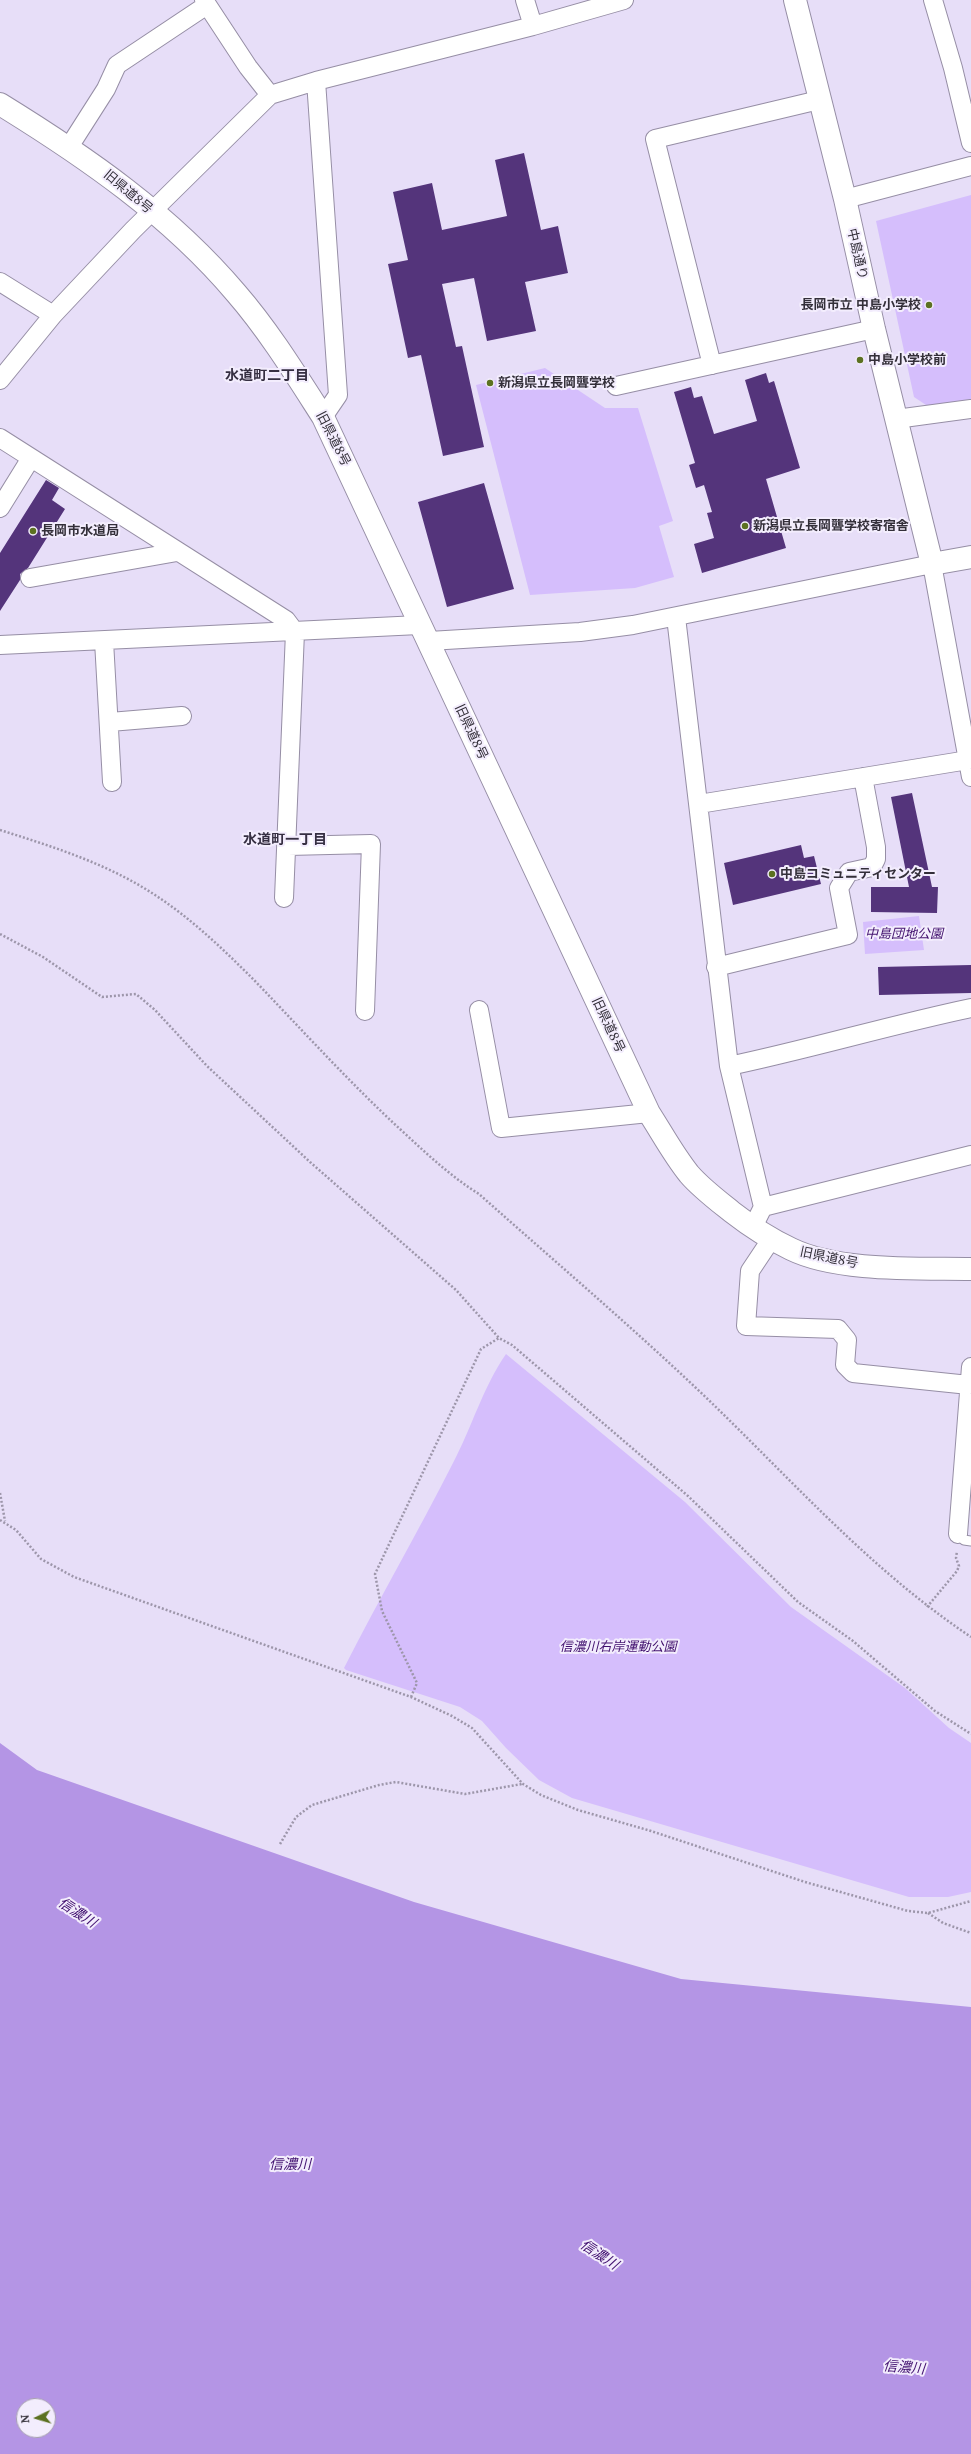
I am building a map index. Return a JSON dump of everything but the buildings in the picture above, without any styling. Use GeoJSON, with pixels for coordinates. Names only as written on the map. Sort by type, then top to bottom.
{"type":"FeatureCollection","features":[{"type":"Feature","properties":{"kind":"street"},"geometry":{"type":"LineString","coordinates":[[525,0],[533,26]]}},
{"type":"Feature","properties":{"kind":"street"},"geometry":{"type":"LineString","coordinates":[[0,380],[52,315],[270,96],[316,81],[533,26],[624,0]]}},
{"type":"Feature","properties":{"kind":"street","name":"中島通り"},"geometry":{"type":"LineString","coordinates":[[795,0],[845,199],[874,329],[932,564]]}},
{"type":"Feature","properties":{"kind":"street"},"geometry":{"type":"LineString","coordinates":[[933,0],[953,68],[971,143]]}},
{"type":"Feature","properties":{"kind":"street"},"geometry":{"type":"LineString","coordinates":[[69,147],[118,66],[205,2],[270,96]]}},
{"type":"Feature","properties":{"kind":"street"},"geometry":{"type":"LineString","coordinates":[[316,81],[338,395],[323,417]]}},
{"type":"Feature","properties":{"kind":"street"},"geometry":{"type":"LineString","coordinates":[[712,365],[655,139],[819,100]]}},
{"type":"Feature","properties":{"kind":"street","name":"旧県道8号"},"geometry":{"type":"LineString","coordinates":[[0,104],[69,147],[113,177],[203,256],[237,294],[290,365],[323,417],[649,1113],[669,1147],[690,1175],[710,1195],[753,1228],[792,1250],[810,1256],[860,1266],[971,1268]]}},
{"type":"Feature","properties":{"kind":"street"},"geometry":{"type":"LineString","coordinates":[[845,199],[971,166]]}},
{"type":"Feature","properties":{"kind":"street"},"geometry":{"type":"LineString","coordinates":[[0,282],[52,315]]}},
{"type":"Feature","properties":{"kind":"street"},"geometry":{"type":"LineString","coordinates":[[616,386],[874,329]]}},
{"type":"Feature","properties":{"kind":"street"},"geometry":{"type":"LineString","coordinates":[[896,419],[971,409]]}},
{"type":"Feature","properties":{"kind":"street"},"geometry":{"type":"LineString","coordinates":[[0,438],[286,620],[295,632],[288,846],[284,898]]}},
{"type":"Feature","properties":{"kind":"street"},"geometry":{"type":"LineString","coordinates":[[0,508],[31,458]]}},
{"type":"Feature","properties":{"kind":"street"},"geometry":{"type":"LineString","coordinates":[[30,578],[177,552]]}},
{"type":"Feature","properties":{"kind":"street"},"geometry":{"type":"LineString","coordinates":[[0,645],[295,632],[580,632],[676,617],[971,556]]}},
{"type":"Feature","properties":{"kind":"street"},"geometry":{"type":"LineString","coordinates":[[699,804],[863,777],[969,769],[967,729],[932,564]]}},
{"type":"Feature","properties":{"kind":"street"},"geometry":{"type":"LineString","coordinates":[[676,617],[699,804],[716,967],[729,1066],[763,1207],[753,1228]]}},
{"type":"Feature","properties":{"kind":"street"},"geometry":{"type":"LineString","coordinates":[[104,641],[110,722],[112,782]]}},
{"type":"Feature","properties":{"kind":"street"},"geometry":{"type":"LineString","coordinates":[[110,722],[182,716]]}},
{"type":"Feature","properties":{"kind":"street"},"geometry":{"type":"LineString","coordinates":[[716,967],[848,935],[839,888],[849,872],[872,867],[876,859],[876,847],[863,777]]}},
{"type":"Feature","properties":{"kind":"street"},"geometry":{"type":"LineString","coordinates":[[288,846],[371,844],[365,1011]]}},
{"type":"Feature","properties":{"kind":"street"},"geometry":{"type":"LineString","coordinates":[[729,1066],[791,1053],[922,1018],[971,1008]]}},
{"type":"Feature","properties":{"kind":"street"},"geometry":{"type":"LineString","coordinates":[[479,1010],[501,1128],[649,1113]]}},
{"type":"Feature","properties":{"kind":"street"},"geometry":{"type":"LineString","coordinates":[[763,1207],[971,1155]]}},
{"type":"Feature","properties":{"kind":"street"},"geometry":{"type":"LineString","coordinates":[[772,1238],[750,1271],[746,1326],[838,1329],[848,1340],[845,1365],[853,1373],[969,1385]]}},
{"type":"Feature","properties":{"kind":"street"},"geometry":{"type":"LineString","coordinates":[[965,1538],[969,1385],[971,1366]]}},
{"type":"Feature","properties":{"kind":"path"},"geometry":{"type":"LineString","coordinates":[[0,830],[102,866],[156,896],[187,918],[225,952],[373,1104],[421,1149],[461,1183],[479,1194],[696,1387],[861,1552],[927,1607],[971,1637]]}},
{"type":"Feature","properties":{"kind":"path"},"geometry":{"type":"LineString","coordinates":[[0,934],[43,957],[102,997],[136,994],[155,1010],[207,1066],[310,1162],[456,1290],[499,1338],[512,1346],[688,1496],[798,1602],[853,1641],[936,1711],[971,1734]]}},
{"type":"Feature","properties":{"kind":"path"},"geometry":{"type":"LineString","coordinates":[[411,1697],[417,1683],[382,1611],[375,1574],[481,1349],[499,1338]]}},
{"type":"Feature","properties":{"kind":"path"},"geometry":{"type":"LineString","coordinates":[[0,1493],[5,1522]]}},
{"type":"Feature","properties":{"kind":"path"},"geometry":{"type":"LineString","coordinates":[[0,1520],[16,1530],[41,1559],[74,1577],[411,1697],[452,1716],[472,1728],[523,1784],[541,1795],[578,1810],[651,1831],[805,1882],[908,1911],[928,1912],[971,1901]]}},
{"type":"Feature","properties":{"kind":"path"},"geometry":{"type":"LineString","coordinates":[[927,1607],[957,1571]]}},
{"type":"Feature","properties":{"kind":"path"},"geometry":{"type":"LineString","coordinates":[[280,1844],[296,1817],[312,1805],[379,1785],[396,1782],[465,1794],[523,1784]]}},
{"type":"Feature","properties":{"kind":"path"},"geometry":{"type":"LineString","coordinates":[[928,1912],[943,1923],[971,1934]]}},
{"type":"Feature","properties":{"kind":"green space","name":"長岡市立 中島小学校"},"geometry":{"type":"Polygon","coordinates":[[[971,195],[971,399],[929,407],[914,397],[876,221],[971,195]]]}},
{"type":"Feature","properties":{"kind":"green space"},"geometry":{"type":"Polygon","coordinates":[[[545,368],[605,408],[638,408],[673,521],[659,526],[674,577],[635,588],[530,595],[476,385],[545,368]]]}},
{"type":"Feature","properties":{"kind":"green space","name":"中島団地公園"},"geometry":{"type":"Polygon","coordinates":[[[919,916],[924,950],[865,954],[863,922],[919,916]]]}},
{"type":"Feature","properties":{"kind":"green space","name":"信濃川右岸運動公園"},"geometry":{"type":"Polygon","coordinates":[[[506,1354],[685,1502],[791,1607],[905,1688],[949,1728],[971,1743],[971,1892],[948,1897],[909,1897],[572,1798],[539,1780],[506,1748],[482,1721],[460,1707],[346,1670],[344,1668],[440,1489],[460,1449],[484,1393],[506,1354]]]}},
{"type":"Feature","properties":{"kind":"water","name":"信濃川"},"geometry":{"type":"Polygon","coordinates":[[[0,1743],[37,1770],[414,1902],[681,1979],[971,2007],[971,2454],[0,2454],[0,1743]]]}},
{"type":"Feature","properties":{"kind":"place","name":"長岡市立 中島小学校"},"geometry":{"type":"Point","coordinates":[929,305]}},
{"type":"Feature","properties":{"kind":"place","name":"中島小学校前"},"geometry":{"type":"Point","coordinates":[860,360]}},
{"type":"Feature","properties":{"kind":"place","name":"新潟県立長岡聾学校"},"geometry":{"type":"Point","coordinates":[490,383]}},
{"type":"Feature","properties":{"kind":"place","name":"新潟県立長岡聾学校寄宿舎"},"geometry":{"type":"Point","coordinates":[745,526]}},
{"type":"Feature","properties":{"kind":"place","name":"長岡市水道局"},"geometry":{"type":"Point","coordinates":[33,531]}},
{"type":"Feature","properties":{"kind":"place","name":"中島コミュニティセンター"},"geometry":{"type":"Point","coordinates":[772,874]}},
{"type":"Feature","properties":{"kind":"district","name":"水道町二丁目"},"geometry":{"type":"Point","coordinates":[267,376]}},
{"type":"Feature","properties":{"kind":"district","name":"水道町一丁目"},"geometry":{"type":"Point","coordinates":[285,840]}}]}
